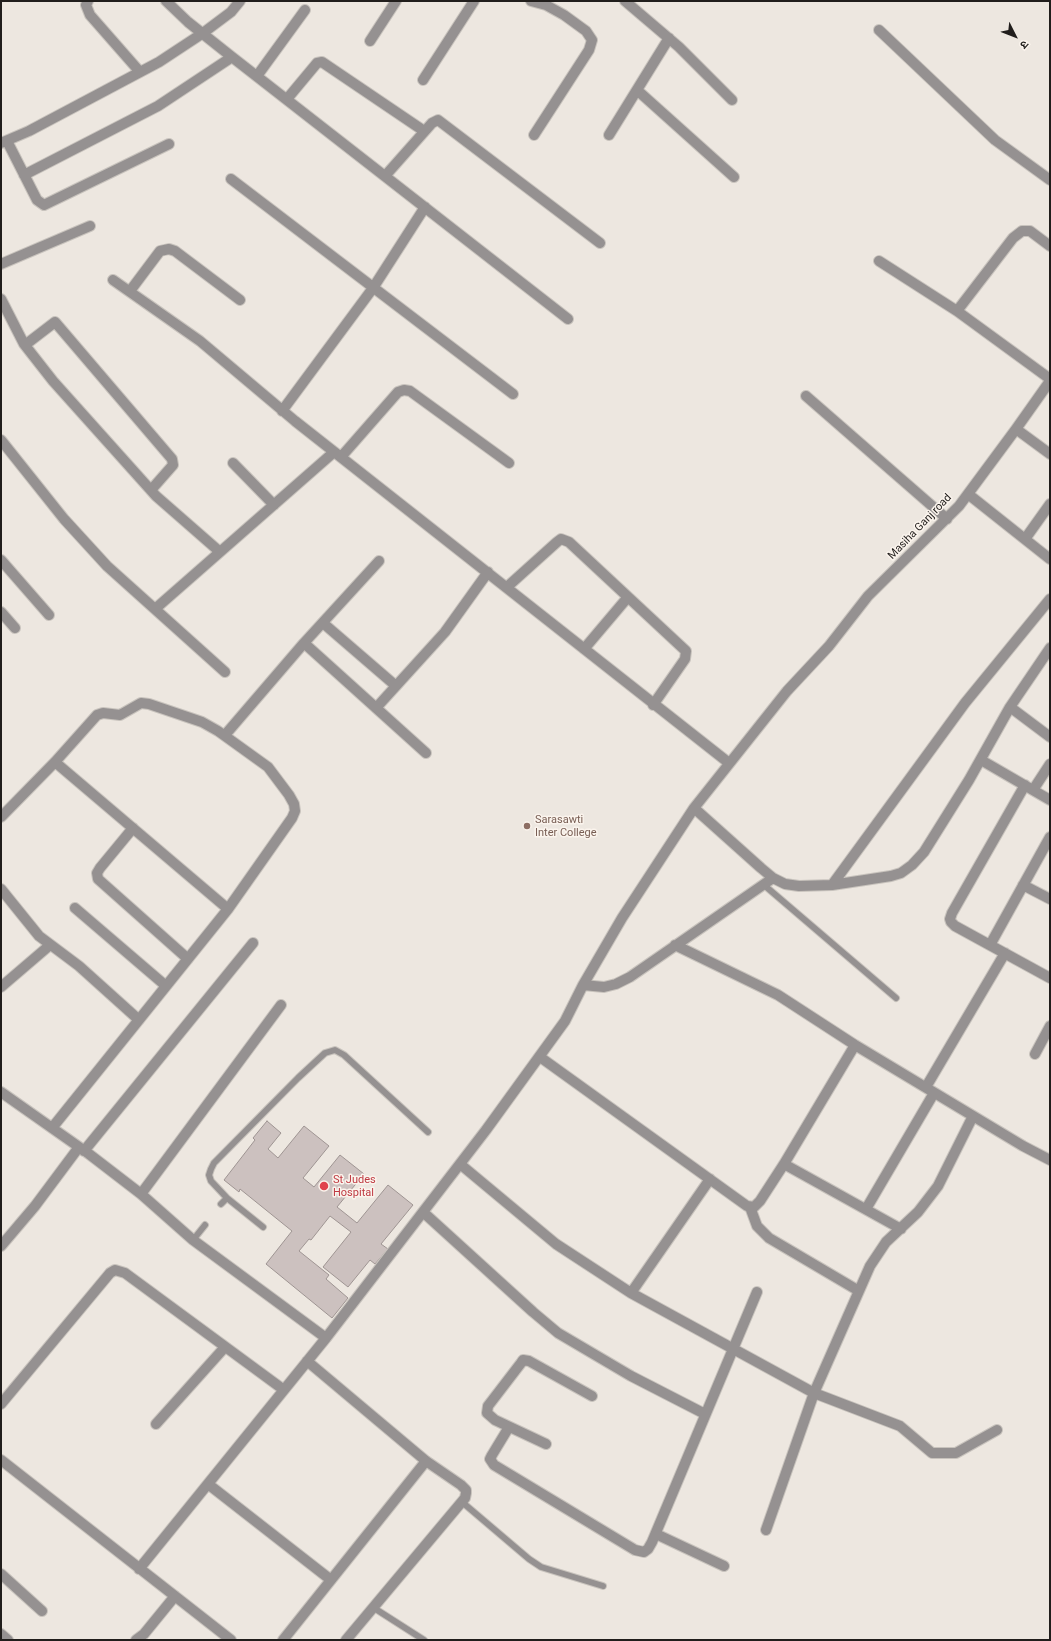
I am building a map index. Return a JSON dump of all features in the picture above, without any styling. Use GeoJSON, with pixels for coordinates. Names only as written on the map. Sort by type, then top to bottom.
{"type":"FeatureCollection","features":[{"type":"Feature","properties":{"kind":"street"},"geometry":{"type":"LineString","coordinates":[[88,1],[86,5],[90,15],[140,72]]}},
{"type":"Feature","properties":{"kind":"street"},"geometry":{"type":"LineString","coordinates":[[166,1],[188,22],[232,57],[568,319]]}},
{"type":"Feature","properties":{"kind":"street"},"geometry":{"type":"LineString","coordinates":[[169,144],[48,205],[42,205],[39,203],[4,142],[29,131],[159,62],[203,34],[231,12],[240,1]]}},
{"type":"Feature","properties":{"kind":"street"},"geometry":{"type":"LineString","coordinates":[[370,41],[396,1]]}},
{"type":"Feature","properties":{"kind":"street"},"geometry":{"type":"LineString","coordinates":[[424,80],[474,1]]}},
{"type":"Feature","properties":{"kind":"street"},"geometry":{"type":"LineString","coordinates":[[531,1],[546,5],[558,12],[586,31],[592,40],[589,50],[534,135]]}},
{"type":"Feature","properties":{"kind":"street"},"geometry":{"type":"LineString","coordinates":[[625,1],[669,38],[732,100]]}},
{"type":"Feature","properties":{"kind":"street"},"geometry":{"type":"LineString","coordinates":[[257,76],[305,10]]}},
{"type":"Feature","properties":{"kind":"street"},"geometry":{"type":"LineString","coordinates":[[879,30],[995,140],[1050,180]]}},
{"type":"Feature","properties":{"kind":"street"},"geometry":{"type":"LineString","coordinates":[[610,135],[669,38]]}},
{"type":"Feature","properties":{"kind":"street"},"geometry":{"type":"LineString","coordinates":[[24,175],[158,106],[232,57]]}},
{"type":"Feature","properties":{"kind":"street"},"geometry":{"type":"LineString","coordinates":[[287,99],[317,63],[322,62],[424,131]]}},
{"type":"Feature","properties":{"kind":"street"},"geometry":{"type":"LineString","coordinates":[[637,90],[734,177]]}},
{"type":"Feature","properties":{"kind":"street"},"geometry":{"type":"LineString","coordinates":[[385,176],[424,131],[434,121],[440,121],[600,243]]}},
{"type":"Feature","properties":{"kind":"street"},"geometry":{"type":"LineString","coordinates":[[231,179],[513,394]]}},
{"type":"Feature","properties":{"kind":"street"},"geometry":{"type":"LineString","coordinates":[[282,410],[372,288],[425,207]]}},
{"type":"Feature","properties":{"kind":"street"},"geometry":{"type":"LineString","coordinates":[[1,264],[90,226]]}},
{"type":"Feature","properties":{"kind":"street"},"geometry":{"type":"LineString","coordinates":[[957,311],[1013,238],[1022,230],[1030,231],[1050,246]]}},
{"type":"Feature","properties":{"kind":"street"},"geometry":{"type":"LineString","coordinates":[[130,291],[160,251],[169,249],[175,251],[240,300]]}},
{"type":"Feature","properties":{"kind":"street"},"geometry":{"type":"LineString","coordinates":[[879,261],[957,311],[1050,380]]}},
{"type":"Feature","properties":{"kind":"street"},"geometry":{"type":"LineString","coordinates":[[113,280],[200,341],[282,410],[729,763]]}},
{"type":"Feature","properties":{"kind":"street"},"geometry":{"type":"LineString","coordinates":[[1,300],[25,345],[53,381],[171,511],[220,552]]}},
{"type":"Feature","properties":{"kind":"street"},"geometry":{"type":"LineString","coordinates":[[25,345],[55,322],[172,459],[173,465],[151,490]]}},
{"type":"Feature","properties":{"kind":"street","name":"Masiha Ganj road"},"geometry":{"type":"LineString","coordinates":[[139,1569],[326,1338],[540,1057],[566,1021],[583,985],[622,918],[694,808],[787,690],[829,646],[868,596],[947,519],[968,494],[1016,430],[1050,380]]}},
{"type":"Feature","properties":{"kind":"street"},"geometry":{"type":"LineString","coordinates":[[155,609],[274,505],[338,454],[398,392],[404,390],[410,391],[509,463]]}},
{"type":"Feature","properties":{"kind":"street"},"geometry":{"type":"LineString","coordinates":[[806,396],[947,519]]}},
{"type":"Feature","properties":{"kind":"street"},"geometry":{"type":"LineString","coordinates":[[1016,430],[1050,454]]}},
{"type":"Feature","properties":{"kind":"street"},"geometry":{"type":"LineString","coordinates":[[1,440],[64,519],[121,580],[225,672]]}},
{"type":"Feature","properties":{"kind":"street"},"geometry":{"type":"LineString","coordinates":[[233,463],[274,505]]}},
{"type":"Feature","properties":{"kind":"street"},"geometry":{"type":"LineString","coordinates":[[968,494],[1050,559]]}},
{"type":"Feature","properties":{"kind":"street"},"geometry":{"type":"LineString","coordinates":[[1025,539],[1050,504]]}},
{"type":"Feature","properties":{"kind":"street"},"geometry":{"type":"LineString","coordinates":[[507,587],[560,539],[569,542],[686,651],[685,659],[654,705]]}},
{"type":"Feature","properties":{"kind":"street"},"geometry":{"type":"LineString","coordinates":[[1,560],[49,614]]}},
{"type":"Feature","properties":{"kind":"street"},"geometry":{"type":"LineString","coordinates":[[225,735],[304,643],[379,561]]}},
{"type":"Feature","properties":{"kind":"street"},"geometry":{"type":"LineString","coordinates":[[376,708],[445,632],[488,572]]}},
{"type":"Feature","properties":{"kind":"street"},"geometry":{"type":"LineString","coordinates":[[584,649],[628,597]]}},
{"type":"Feature","properties":{"kind":"street"},"geometry":{"type":"LineString","coordinates":[[832,885],[965,703],[1050,599]]}},
{"type":"Feature","properties":{"kind":"street"},"geometry":{"type":"LineString","coordinates":[[1,612],[15,628]]}},
{"type":"Feature","properties":{"kind":"street"},"geometry":{"type":"LineString","coordinates":[[322,623],[396,686]]}},
{"type":"Feature","properties":{"kind":"street"},"geometry":{"type":"LineString","coordinates":[[304,643],[426,753]]}},
{"type":"Feature","properties":{"kind":"street"},"geometry":{"type":"LineString","coordinates":[[694,808],[773,878],[786,884],[799,886],[832,885],[891,876],[901,872],[912,865],[924,852],[980,760],[1010,707],[1050,648]]}},
{"type":"Feature","properties":{"kind":"street"},"geometry":{"type":"LineString","coordinates":[[1,817],[55,762],[97,715],[103,713],[120,716],[141,703],[149,704],[202,722],[225,735],[268,767],[294,804],[295,811],[292,818],[228,909],[52,1128]]}},
{"type":"Feature","properties":{"kind":"street"},"geometry":{"type":"LineString","coordinates":[[1010,707],[1050,737]]}},
{"type":"Feature","properties":{"kind":"street"},"geometry":{"type":"LineString","coordinates":[[980,760],[1050,800]]}},
{"type":"Feature","properties":{"kind":"street"},"geometry":{"type":"LineString","coordinates":[[55,762],[228,909]]}},
{"type":"Feature","properties":{"kind":"street"},"geometry":{"type":"LineString","coordinates":[[1050,764],[1029,788],[952,912],[950,919],[952,924],[1050,978]]}},
{"type":"Feature","properties":{"kind":"street"},"geometry":{"type":"LineString","coordinates":[[133,828],[100,868],[97,873],[98,878],[188,959]]}},
{"type":"Feature","properties":{"kind":"street"},"geometry":{"type":"LineString","coordinates":[[990,945],[1050,837]]}},
{"type":"Feature","properties":{"kind":"street"},"geometry":{"type":"LineString","coordinates":[[583,985],[604,986],[616,984],[630,977],[764,886],[773,878]]}},
{"type":"Feature","properties":{"kind":"street"},"geometry":{"type":"LineString","coordinates":[[1023,885],[1050,899]]}},
{"type":"Feature","properties":{"kind":"street"},"geometry":{"type":"LineString","coordinates":[[1,890],[31,927],[50,945],[79,966],[139,1020]]}},
{"type":"Feature","properties":{"kind":"street"},"geometry":{"type":"LineString","coordinates":[[74,908],[166,986]]}},
{"type":"Feature","properties":{"kind":"street"},"geometry":{"type":"LineString","coordinates":[[1,1246],[253,943]]}},
{"type":"Feature","properties":{"kind":"street"},"geometry":{"type":"LineString","coordinates":[[1,987],[50,945]]}},
{"type":"Feature","properties":{"kind":"street"},"geometry":{"type":"LineString","coordinates":[[675,945],[778,995],[855,1045],[1023,1146],[1050,1160]]}},
{"type":"Feature","properties":{"kind":"street"},"geometry":{"type":"LineString","coordinates":[[866,1209],[1004,953]]}},
{"type":"Feature","properties":{"kind":"street"},"geometry":{"type":"LineString","coordinates":[[141,1194],[281,1005]]}},
{"type":"Feature","properties":{"kind":"street"},"geometry":{"type":"LineString","coordinates":[[1035,1054],[1050,1026]]}},
{"type":"Feature","properties":{"kind":"street"},"geometry":{"type":"LineString","coordinates":[[540,1057],[750,1207],[757,1205],[784,1164],[855,1045]]}},
{"type":"Feature","properties":{"kind":"street"},"geometry":{"type":"LineString","coordinates":[[1,1092],[82,1149],[141,1194],[192,1240],[326,1338]]}},
{"type":"Feature","properties":{"kind":"street"},"geometry":{"type":"LineString","coordinates":[[766,1530],[814,1393],[878,1252],[886,1242],[918,1212],[938,1186],[973,1116]]}},
{"type":"Feature","properties":{"kind":"street"},"geometry":{"type":"LineString","coordinates":[[460,1164],[556,1244],[631,1293],[814,1393],[900,1426],[908,1431],[925,1448],[936,1454],[956,1453],[997,1430]]}},
{"type":"Feature","properties":{"kind":"street"},"geometry":{"type":"LineString","coordinates":[[784,1164],[901,1228]]}},
{"type":"Feature","properties":{"kind":"street"},"geometry":{"type":"LineString","coordinates":[[631,1293],[710,1179]]}},
{"type":"Feature","properties":{"kind":"street"},"geometry":{"type":"LineString","coordinates":[[750,1207],[757,1226],[769,1238],[859,1291]]}},
{"type":"Feature","properties":{"kind":"street"},"geometry":{"type":"LineString","coordinates":[[423,1212],[558,1333],[631,1376],[705,1414]]}},
{"type":"Feature","properties":{"kind":"street"},"geometry":{"type":"LineString","coordinates":[[1,1404],[110,1272],[115,1270],[125,1273],[284,1390]]}},
{"type":"Feature","properties":{"kind":"street"},"geometry":{"type":"LineString","coordinates":[[510,1427],[490,1459],[494,1465],[635,1550],[644,1552],[648,1549],[656,1534],[757,1292]]}},
{"type":"Feature","properties":{"kind":"street"},"geometry":{"type":"LineString","coordinates":[[156,1424],[225,1347]]}},
{"type":"Feature","properties":{"kind":"street"},"geometry":{"type":"LineString","coordinates":[[546,1444],[487,1414],[486,1410],[523,1360],[529,1361],[592,1396]]}},
{"type":"Feature","properties":{"kind":"street"},"geometry":{"type":"LineString","coordinates":[[307,1361],[426,1461],[466,1490],[466,1498],[346,1640]]}},
{"type":"Feature","properties":{"kind":"street"},"geometry":{"type":"LineString","coordinates":[[1,1460],[231,1640]]}},
{"type":"Feature","properties":{"kind":"street"},"geometry":{"type":"LineString","coordinates":[[283,1640],[426,1461]]}},
{"type":"Feature","properties":{"kind":"street"},"geometry":{"type":"LineString","coordinates":[[208,1484],[331,1580]]}},
{"type":"Feature","properties":{"kind":"street"},"geometry":{"type":"LineString","coordinates":[[656,1534],[724,1566]]}},
{"type":"Feature","properties":{"kind":"street"},"geometry":{"type":"LineString","coordinates":[[1,1574],[42,1611]]}},
{"type":"Feature","properties":{"kind":"street"},"geometry":{"type":"LineString","coordinates":[[136,1640],[144,1634],[175,1596]]}},
{"type":"Feature","properties":{"kind":"street"},"geometry":{"type":"LineString","coordinates":[[1,1634],[8,1640]]}},
{"type":"Feature","properties":{"kind":"lane"},"geometry":{"type":"LineString","coordinates":[[764,886],[896,998]]}},
{"type":"Feature","properties":{"kind":"lane"},"geometry":{"type":"LineString","coordinates":[[263,1227],[211,1182],[209,1175],[214,1162],[298,1078],[330,1050],[344,1055],[428,1132]]}},
{"type":"Feature","properties":{"kind":"lane"},"geometry":{"type":"LineString","coordinates":[[222,1204],[228,1198]]}},
{"type":"Feature","properties":{"kind":"lane"},"geometry":{"type":"LineString","coordinates":[[192,1240],[204,1225]]}},
{"type":"Feature","properties":{"kind":"lane"},"geometry":{"type":"LineString","coordinates":[[462,1502],[528,1559],[541,1567],[603,1586]]}},
{"type":"Feature","properties":{"kind":"lane"},"geometry":{"type":"LineString","coordinates":[[374,1608],[424,1640]]}},
{"type":"Feature","properties":{"kind":"building"},"geometry":{"type":"Polygon","coordinates":[[[267,1121],[281,1133],[268,1149],[278,1158],[304,1126],[329,1146],[303,1178],[314,1187],[340,1155],[364,1174],[337,1207],[357,1223],[388,1185],[413,1205],[381,1244],[388,1249],[375,1264],[370,1260],[348,1287],[323,1267],[351,1232],[330,1216],[311,1240],[309,1239],[299,1251],[329,1275],[326,1279],[348,1298],[332,1318],[266,1264],[292,1231],[240,1189],[239,1192],[224,1180],[255,1140],[253,1138],[267,1121]]]}},
{"type":"Feature","properties":{"kind":"place","name":"Sarasawti Inter College"},"geometry":{"type":"Point","coordinates":[527,826]}},
{"type":"Feature","properties":{"kind":"place","name":"St Judes Hospital"},"geometry":{"type":"Point","coordinates":[324,1186]}}]}
